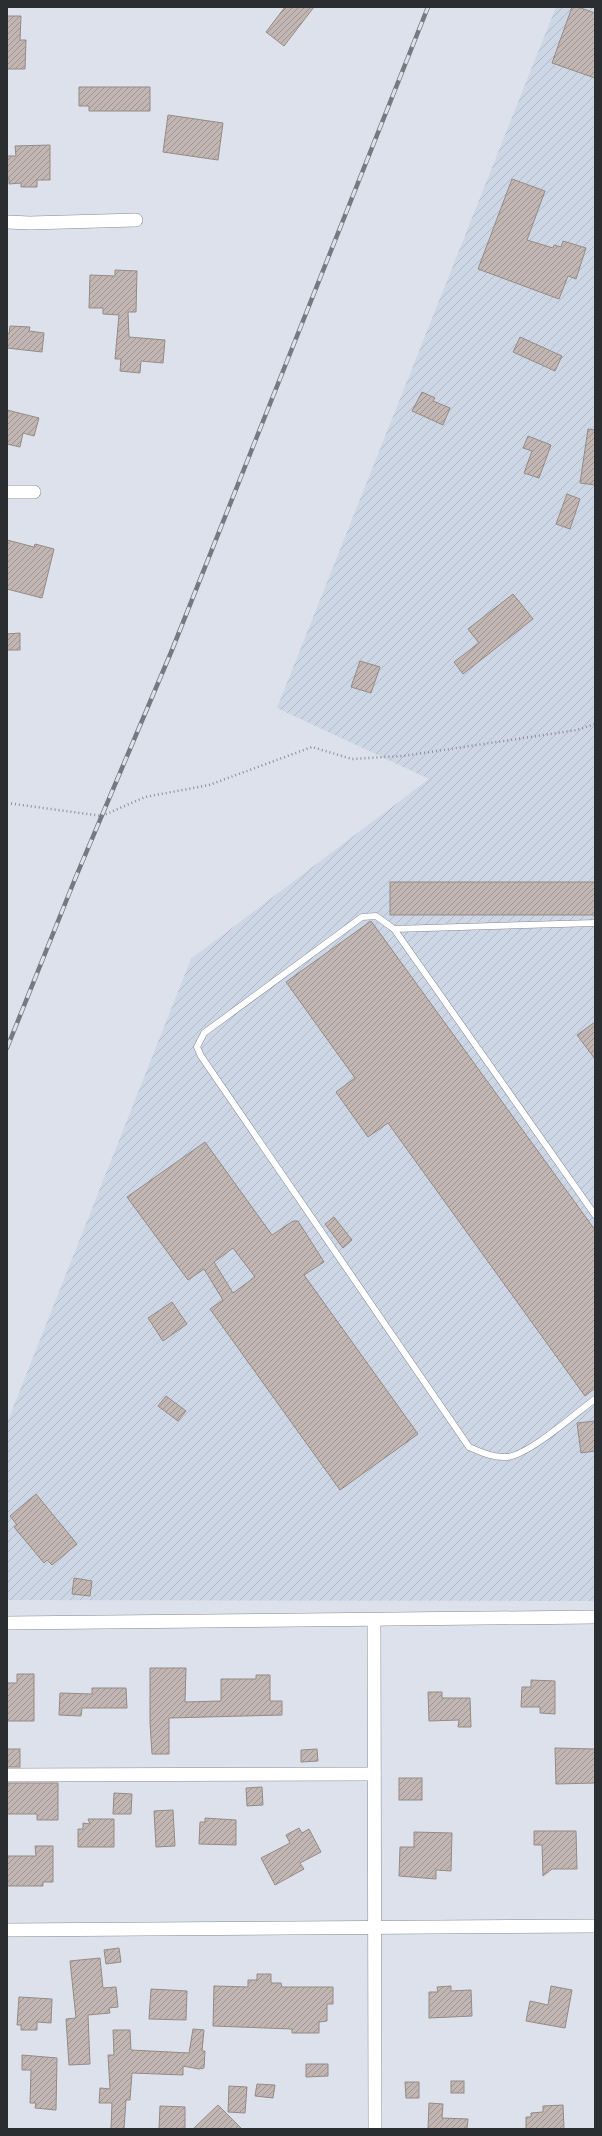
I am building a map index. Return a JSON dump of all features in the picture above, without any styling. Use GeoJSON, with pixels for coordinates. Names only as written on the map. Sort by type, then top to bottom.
{"type":"FeatureCollection","features":[{"type":"Feature","properties":{"kind":"street"},"geometry":{"type":"LineString","coordinates":[[7,222],[30,223],[136,220]]}},
{"type":"Feature","properties":{"kind":"street"},"geometry":{"type":"LineString","coordinates":[[7,492],[34,492]]}},
{"type":"Feature","properties":{"kind":"street"},"geometry":{"type":"LineString","coordinates":[[7,1623],[374,1621],[595,1617]]}},
{"type":"Feature","properties":{"kind":"street"},"geometry":{"type":"LineString","coordinates":[[374,1621],[375,2129]]}},
{"type":"Feature","properties":{"kind":"street"},"geometry":{"type":"LineString","coordinates":[[7,1775],[374,1774]]}},
{"type":"Feature","properties":{"kind":"street"},"geometry":{"type":"LineString","coordinates":[[7,1930],[595,1926]]}},
{"type":"Feature","properties":{"kind":"lane"},"geometry":{"type":"LineString","coordinates":[[595,1215],[394,928],[376,916],[362,917],[204,1033],[197,1047],[469,1447],[490,1456],[508,1457],[523,1453],[595,1399]]}},
{"type":"Feature","properties":{"kind":"lane"},"geometry":{"type":"LineString","coordinates":[[394,928],[595,923]]}},
{"type":"Feature","properties":{"kind":"path"},"geometry":{"type":"LineString","coordinates":[[7,803],[102,816],[145,797],[209,785],[312,748],[352,759],[402,756],[577,730],[595,724]]}},
{"type":"Feature","properties":{"kind":"shaded area"},"geometry":{"type":"Polygon","coordinates":[[[556,7],[595,7],[595,1601],[7,1600],[7,1423],[191,959],[429,779],[277,708],[556,7]]]}},
{"type":"Feature","properties":{"kind":"building"},"geometry":{"type":"Polygon","coordinates":[[[285,7],[314,7],[284,46],[266,32],[285,7]]]}},
{"type":"Feature","properties":{"kind":"building"},"geometry":{"type":"Polygon","coordinates":[[[572,7],[578,7],[595,13],[595,78],[552,63],[572,7]]]}},
{"type":"Feature","properties":{"kind":"building"},"geometry":{"type":"Polygon","coordinates":[[[7,16],[21,16],[20,40],[26,40],[25,69],[7,69],[7,16]]]}},
{"type":"Feature","properties":{"kind":"building"},"geometry":{"type":"Polygon","coordinates":[[[79,87],[150,87],[150,111],[89,111],[89,106],[79,106],[79,87]]]}},
{"type":"Feature","properties":{"kind":"building"},"geometry":{"type":"Polygon","coordinates":[[[168,115],[223,123],[218,160],[163,152],[168,115]]]}},
{"type":"Feature","properties":{"kind":"building"},"geometry":{"type":"Polygon","coordinates":[[[50,145],[50,180],[37,180],[37,187],[21,187],[21,183],[9,184],[9,179],[7,179],[7,156],[16,156],[15,146],[50,145]]]}},
{"type":"Feature","properties":{"kind":"building"},"geometry":{"type":"Polygon","coordinates":[[[512,179],[545,191],[527,240],[553,248],[554,245],[561,247],[563,241],[586,248],[576,279],[568,276],[559,299],[478,269],[512,179]]]}},
{"type":"Feature","properties":{"kind":"building"},"geometry":{"type":"Polygon","coordinates":[[[115,270],[137,271],[136,312],[128,312],[129,337],[165,340],[163,363],[141,361],[140,373],[120,371],[121,359],[115,359],[119,315],[103,314],[103,308],[89,308],[90,275],[115,276],[115,270]]]}},
{"type":"Feature","properties":{"kind":"building"},"geometry":{"type":"Polygon","coordinates":[[[10,326],[30,327],[29,331],[44,333],[42,352],[7,348],[7,333],[9,334],[10,326]]]}},
{"type":"Feature","properties":{"kind":"building"},"geometry":{"type":"Polygon","coordinates":[[[520,337],[562,356],[555,371],[513,352],[520,337]]]}},
{"type":"Feature","properties":{"kind":"building"},"geometry":{"type":"Polygon","coordinates":[[[422,392],[435,398],[433,401],[450,408],[443,425],[412,411],[422,392]]]}},
{"type":"Feature","properties":{"kind":"building"},"geometry":{"type":"Polygon","coordinates":[[[7,410],[39,418],[34,436],[23,433],[20,447],[7,444],[7,410]]]}},
{"type":"Feature","properties":{"kind":"building"},"geometry":{"type":"Polygon","coordinates":[[[588,429],[595,430],[595,485],[580,483],[588,429]]]}},
{"type":"Feature","properties":{"kind":"building"},"geometry":{"type":"Polygon","coordinates":[[[528,436],[551,445],[539,478],[524,473],[532,451],[523,448],[528,436]]]}},
{"type":"Feature","properties":{"kind":"building"},"geometry":{"type":"Polygon","coordinates":[[[567,494],[580,499],[570,529],[556,524],[567,494]]]}},
{"type":"Feature","properties":{"kind":"building"},"geometry":{"type":"Polygon","coordinates":[[[7,540],[34,547],[35,544],[54,549],[42,598],[7,589],[7,540]]]}},
{"type":"Feature","properties":{"kind":"building"},"geometry":{"type":"Polygon","coordinates":[[[513,594],[533,619],[463,674],[454,662],[479,643],[468,629],[513,594]]]}},
{"type":"Feature","properties":{"kind":"building"},"geometry":{"type":"Polygon","coordinates":[[[20,633],[20,650],[7,650],[7,634],[20,633]]]}},
{"type":"Feature","properties":{"kind":"building"},"geometry":{"type":"Polygon","coordinates":[[[360,661],[380,667],[371,693],[351,687],[360,661]]]}},
{"type":"Feature","properties":{"kind":"building"},"geometry":{"type":"Polygon","coordinates":[[[390,882],[595,882],[595,915],[390,915],[390,882]]]}},
{"type":"Feature","properties":{"kind":"building"},"geometry":{"type":"Polygon","coordinates":[[[371,921],[595,1230],[595,1388],[585,1396],[388,1123],[368,1137],[336,1092],[355,1078],[286,982],[371,921]]]}},
{"type":"Feature","properties":{"kind":"building"},"geometry":{"type":"Polygon","coordinates":[[[595,1022],[595,1059],[577,1035],[595,1022]]]}},
{"type":"Feature","properties":{"kind":"building"},"geometry":{"type":"Polygon","coordinates":[[[205,1142],[272,1235],[293,1221],[298,1221],[324,1262],[304,1275],[418,1434],[340,1490],[210,1309],[223,1300],[204,1269],[188,1280],[127,1197],[205,1142]],[[233,1248],[214,1262],[233,1293],[255,1277],[233,1248]]]}},
{"type":"Feature","properties":{"kind":"building"},"geometry":{"type":"Polygon","coordinates":[[[334,1217],[352,1240],[343,1248],[325,1224],[334,1217]]]}},
{"type":"Feature","properties":{"kind":"building"},"geometry":{"type":"Polygon","coordinates":[[[172,1302],[187,1324],[163,1341],[148,1318],[172,1302]]]}},
{"type":"Feature","properties":{"kind":"building"},"geometry":{"type":"Polygon","coordinates":[[[166,1396],[186,1411],[178,1421],[158,1406],[166,1396]]]}},
{"type":"Feature","properties":{"kind":"building"},"geometry":{"type":"Polygon","coordinates":[[[595,1421],[595,1451],[581,1453],[577,1423],[595,1421]]]}},
{"type":"Feature","properties":{"kind":"building"},"geometry":{"type":"Polygon","coordinates":[[[36,1494],[77,1544],[52,1565],[47,1560],[44,1563],[14,1527],[17,1525],[10,1516],[36,1494]]]}},
{"type":"Feature","properties":{"kind":"building"},"geometry":{"type":"Polygon","coordinates":[[[74,1578],[92,1581],[90,1596],[72,1594],[74,1578]]]}},
{"type":"Feature","properties":{"kind":"building"},"geometry":{"type":"Polygon","coordinates":[[[150,1668],[186,1668],[185,1702],[221,1701],[221,1679],[256,1679],[256,1675],[270,1675],[270,1701],[282,1701],[282,1715],[169,1718],[169,1754],[152,1754],[150,1723],[150,1668]]]}},
{"type":"Feature","properties":{"kind":"building"},"geometry":{"type":"Polygon","coordinates":[[[17,1674],[34,1674],[34,1721],[7,1721],[7,1683],[17,1683],[17,1674]]]}},
{"type":"Feature","properties":{"kind":"building"},"geometry":{"type":"Polygon","coordinates":[[[531,1680],[555,1681],[555,1714],[540,1713],[540,1707],[521,1707],[522,1687],[531,1687],[531,1680]]]}},
{"type":"Feature","properties":{"kind":"building"},"geometry":{"type":"Polygon","coordinates":[[[92,1688],[126,1688],[127,1708],[82,1708],[81,1716],[59,1715],[60,1693],[92,1694],[92,1688]]]}},
{"type":"Feature","properties":{"kind":"building"},"geometry":{"type":"Polygon","coordinates":[[[428,1692],[442,1692],[442,1698],[470,1698],[471,1727],[458,1727],[459,1720],[429,1721],[428,1692]]]}},
{"type":"Feature","properties":{"kind":"building"},"geometry":{"type":"Polygon","coordinates":[[[555,1748],[595,1749],[595,1783],[556,1784],[555,1748]]]}},
{"type":"Feature","properties":{"kind":"building"},"geometry":{"type":"Polygon","coordinates":[[[7,1749],[20,1749],[20,1767],[7,1767],[7,1749]]]}},
{"type":"Feature","properties":{"kind":"building"},"geometry":{"type":"Polygon","coordinates":[[[317,1749],[318,1761],[301,1762],[301,1750],[317,1749]]]}},
{"type":"Feature","properties":{"kind":"building"},"geometry":{"type":"Polygon","coordinates":[[[399,1778],[422,1778],[422,1800],[399,1800],[399,1778]]]}},
{"type":"Feature","properties":{"kind":"building"},"geometry":{"type":"Polygon","coordinates":[[[7,1783],[58,1783],[58,1820],[37,1820],[37,1814],[7,1814],[7,1783]]]}},
{"type":"Feature","properties":{"kind":"building"},"geometry":{"type":"Polygon","coordinates":[[[262,1787],[263,1805],[247,1806],[246,1788],[262,1787]]]}},
{"type":"Feature","properties":{"kind":"building"},"geometry":{"type":"Polygon","coordinates":[[[114,1793],[132,1794],[131,1814],[113,1814],[114,1793]]]}},
{"type":"Feature","properties":{"kind":"building"},"geometry":{"type":"Polygon","coordinates":[[[173,1810],[175,1846],[156,1847],[154,1811],[173,1810]]]}},
{"type":"Feature","properties":{"kind":"building"},"geometry":{"type":"Polygon","coordinates":[[[205,1818],[236,1820],[236,1845],[199,1844],[200,1822],[205,1822],[205,1818]]]}},
{"type":"Feature","properties":{"kind":"building"},"geometry":{"type":"Polygon","coordinates":[[[88,1819],[114,1819],[114,1847],[78,1847],[78,1829],[83,1829],[83,1823],[90,1824],[88,1819]]]}},
{"type":"Feature","properties":{"kind":"building"},"geometry":{"type":"Polygon","coordinates":[[[299,1828],[302,1833],[309,1829],[321,1852],[300,1863],[304,1869],[275,1885],[261,1858],[290,1843],[286,1835],[299,1828]]]}},
{"type":"Feature","properties":{"kind":"building"},"geometry":{"type":"Polygon","coordinates":[[[534,1831],[576,1831],[577,1869],[552,1869],[543,1876],[542,1845],[534,1845],[534,1831]]]}},
{"type":"Feature","properties":{"kind":"building"},"geometry":{"type":"Polygon","coordinates":[[[414,1832],[452,1833],[451,1871],[436,1870],[436,1879],[399,1876],[400,1847],[414,1847],[414,1832]]]}},
{"type":"Feature","properties":{"kind":"building"},"geometry":{"type":"Polygon","coordinates":[[[35,1846],[53,1846],[53,1882],[43,1882],[43,1886],[7,1886],[7,1856],[36,1856],[35,1846]]]}},
{"type":"Feature","properties":{"kind":"building"},"geometry":{"type":"Polygon","coordinates":[[[119,1948],[121,1962],[106,1964],[104,1950],[119,1948]]]}},
{"type":"Feature","properties":{"kind":"building"},"geometry":{"type":"Polygon","coordinates":[[[100,1958],[103,1988],[116,1987],[118,2007],[109,2008],[110,2013],[88,2015],[90,2064],[69,2065],[66,2019],[76,2018],[70,1961],[100,1958]]]}},
{"type":"Feature","properties":{"kind":"building"},"geometry":{"type":"Polygon","coordinates":[[[257,1974],[271,1974],[271,1983],[281,1983],[282,1987],[333,1987],[333,2004],[327,2004],[327,2021],[319,2022],[319,2033],[292,2033],[292,2029],[213,2026],[214,1986],[248,1987],[248,1980],[257,1980],[257,1974]]]}},
{"type":"Feature","properties":{"kind":"building"},"geometry":{"type":"Polygon","coordinates":[[[451,1986],[451,1991],[471,1990],[472,2016],[429,2018],[429,1992],[438,1992],[437,1987],[451,1986]]]}},
{"type":"Feature","properties":{"kind":"building"},"geometry":{"type":"Polygon","coordinates":[[[551,1986],[572,1990],[565,2028],[526,2021],[530,2001],[548,2005],[551,1986]]]}},
{"type":"Feature","properties":{"kind":"building"},"geometry":{"type":"Polygon","coordinates":[[[151,1989],[187,1991],[186,2020],[149,2019],[151,1989]]]}},
{"type":"Feature","properties":{"kind":"building"},"geometry":{"type":"Polygon","coordinates":[[[19,1997],[52,1999],[51,2023],[37,2022],[37,2030],[21,2030],[21,2025],[17,2025],[19,1997]]]}},
{"type":"Feature","properties":{"kind":"building"},"geometry":{"type":"Polygon","coordinates":[[[193,2029],[204,2030],[202,2051],[205,2051],[204,2068],[199,2069],[183,2066],[183,2075],[132,2073],[130,2100],[126,2100],[124,2129],[111,2129],[112,2103],[99,2103],[100,2088],[110,2089],[108,2055],[114,2055],[113,2030],[130,2030],[131,2050],[189,2053],[193,2029]]]}},
{"type":"Feature","properties":{"kind":"building"},"geometry":{"type":"Polygon","coordinates":[[[22,2055],[57,2058],[56,2110],[35,2108],[36,2103],[30,2103],[31,2070],[22,2070],[22,2055]]]}},
{"type":"Feature","properties":{"kind":"building"},"geometry":{"type":"Polygon","coordinates":[[[306,2064],[328,2064],[328,2076],[306,2077],[306,2064]]]}},
{"type":"Feature","properties":{"kind":"building"},"geometry":{"type":"Polygon","coordinates":[[[451,2081],[464,2081],[464,2093],[451,2093],[451,2081]]]}},
{"type":"Feature","properties":{"kind":"building"},"geometry":{"type":"Polygon","coordinates":[[[405,2082],[419,2082],[419,2098],[406,2098],[405,2082]]]}},
{"type":"Feature","properties":{"kind":"building"},"geometry":{"type":"Polygon","coordinates":[[[257,2084],[275,2085],[273,2098],[255,2096],[257,2084]]]}},
{"type":"Feature","properties":{"kind":"building"},"geometry":{"type":"Polygon","coordinates":[[[229,2086],[247,2087],[245,2113],[228,2112],[229,2086]]]}},
{"type":"Feature","properties":{"kind":"building"},"geometry":{"type":"Polygon","coordinates":[[[429,2103],[443,2104],[442,2118],[468,2119],[467,2129],[428,2129],[429,2103]]]}},
{"type":"Feature","properties":{"kind":"building"},"geometry":{"type":"Polygon","coordinates":[[[218,2105],[242,2129],[193,2129],[218,2105]]]}},
{"type":"Feature","properties":{"kind":"building"},"geometry":{"type":"Polygon","coordinates":[[[563,2105],[564,2129],[526,2129],[526,2117],[531,2117],[531,2113],[543,2112],[543,2106],[563,2105]]]}},
{"type":"Feature","properties":{"kind":"building"},"geometry":{"type":"Polygon","coordinates":[[[160,2106],[185,2107],[185,2129],[159,2129],[160,2106]]]}},
{"type":"Feature","properties":{"kind":"railway"},"geometry":{"type":"LineString","coordinates":[[7,1048],[75,879],[172,650],[428,7]]}}]}
